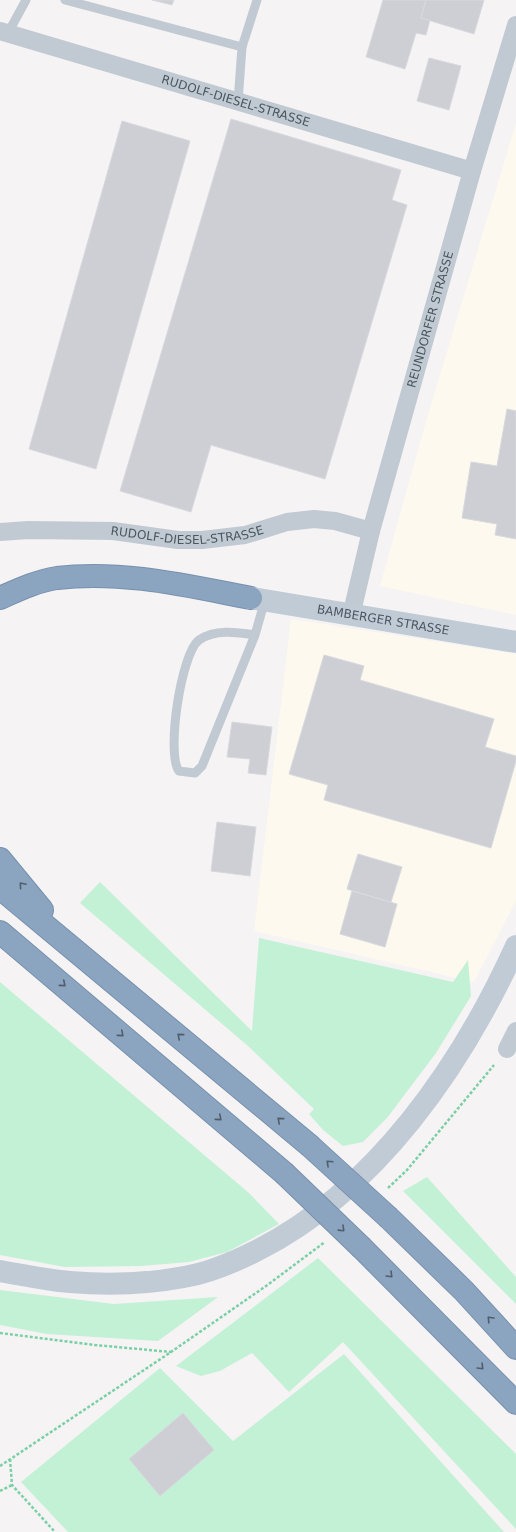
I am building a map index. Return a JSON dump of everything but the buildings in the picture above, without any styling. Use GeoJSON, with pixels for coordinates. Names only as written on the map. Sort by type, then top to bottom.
{"type":"FeatureCollection","features":[{"type":"Feature","properties":{"kind":"highway"},"geometry":{"type":"LineString","coordinates":[[0,598],[25,587],[57,578],[104,576],[159,581],[258,599]]}},
{"type":"Feature","properties":{"kind":"highway"},"geometry":{"type":"LineString","coordinates":[[0,859],[74,948]]}},
{"type":"Feature","properties":{"kind":"highway"},"geometry":{"type":"LineString","coordinates":[[0,888],[309,1145],[389,1218],[464,1291],[516,1348]]}},
{"type":"Feature","properties":{"kind":"highway"},"geometry":{"type":"LineString","coordinates":[[0,932],[284,1173],[362,1248],[516,1404]]}},
{"type":"Feature","properties":{"kind":"highway"},"geometry":{"type":"LineString","coordinates":[[0,948],[34,960]]}},
{"type":"Feature","properties":{"kind":"main road","name":"BAMBERGER STRASSE"},"geometry":{"type":"LineString","coordinates":[[258,599],[351,616],[516,642]]}},
{"type":"Feature","properties":{"kind":"main road"},"geometry":{"type":"LineString","coordinates":[[0,1271],[70,1282],[148,1282],[185,1277],[231,1263],[285,1236],[334,1200],[387,1149],[433,1090],[468,1037],[500,982],[516,946]]}},
{"type":"Feature","properties":{"kind":"street","name":"REUNDORFER STRASSE"},"geometry":{"type":"LineString","coordinates":[[351,616],[371,531],[472,171],[516,25]]}},
{"type":"Feature","properties":{"kind":"street","name":"RUDOLF-DIESEL-STRASSE"},"geometry":{"type":"LineString","coordinates":[[4,32],[472,171]]}},
{"type":"Feature","properties":{"kind":"street","name":"RUDOLF-DIESEL-STRASSE"},"geometry":{"type":"LineString","coordinates":[[0,532],[28,530],[113,531],[178,540],[202,540],[245,535],[287,522],[314,519],[335,521],[371,531]]}},
{"type":"Feature","properties":{"kind":"street"},"geometry":{"type":"LineString","coordinates":[[507,1049],[516,1032]]}},
{"type":"Feature","properties":{"kind":"lane"},"geometry":{"type":"LineString","coordinates":[[4,32],[26,0]]}},
{"type":"Feature","properties":{"kind":"lane"},"geometry":{"type":"LineString","coordinates":[[65,0],[242,47]]}},
{"type":"Feature","properties":{"kind":"lane"},"geometry":{"type":"LineString","coordinates":[[238,102],[242,47],[257,0]]}},
{"type":"Feature","properties":{"kind":"lane"},"geometry":{"type":"LineString","coordinates":[[255,635],[230,632],[214,633],[198,640],[193,646],[189,654],[183,677],[175,725],[173,751],[179,771],[195,773],[202,766],[255,635],[258,599]]}},
{"type":"Feature","properties":{"kind":"path"},"geometry":{"type":"LineString","coordinates":[[0,1333],[88,1344],[171,1352]]}},
{"type":"Feature","properties":{"kind":"path"},"geometry":{"type":"LineString","coordinates":[[0,1466],[63,1423]]}},
{"type":"Feature","properties":{"kind":"path"},"geometry":{"type":"LineString","coordinates":[[10,1458],[12,1485],[56,1532]]}},
{"type":"Feature","properties":{"kind":"path"},"geometry":{"type":"LineString","coordinates":[[0,1491],[12,1485]]}},
{"type":"Feature","properties":{"kind":"shaded area"},"geometry":{"type":"Polygon","coordinates":[[[516,123],[516,615],[380,586],[427,418],[516,123]]]}},
{"type":"Feature","properties":{"kind":"shaded area"},"geometry":{"type":"Polygon","coordinates":[[[291,619],[516,654],[516,901],[474,982],[254,931],[291,619]]]}},
{"type":"Feature","properties":{"kind":"green space"},"geometry":{"type":"Polygon","coordinates":[[[100,882],[252,1031],[259,938],[453,982],[468,960],[471,996],[436,1053],[387,1118],[363,1142],[343,1146],[323,1130],[309,1114],[314,1109],[248,1046],[80,903],[100,882]]]}},
{"type":"Feature","properties":{"kind":"green space"},"geometry":{"type":"Polygon","coordinates":[[[0,982],[249,1193],[279,1224],[227,1252],[189,1262],[141,1266],[65,1267],[0,1255],[0,982]]]}},
{"type":"Feature","properties":{"kind":"green space"},"geometry":{"type":"Polygon","coordinates":[[[427,1177],[516,1277],[516,1304],[403,1191],[427,1177]]]}},
{"type":"Feature","properties":{"kind":"green space"},"geometry":{"type":"Polygon","coordinates":[[[318,1258],[516,1454],[516,1529],[343,1342],[289,1392],[252,1353],[220,1371],[201,1376],[176,1366],[318,1258]]]}},
{"type":"Feature","properties":{"kind":"green space"},"geometry":{"type":"Polygon","coordinates":[[[0,1290],[114,1304],[218,1297],[158,1341],[47,1334],[0,1325],[0,1290]]]}},
{"type":"Feature","properties":{"kind":"green space"},"geometry":{"type":"Polygon","coordinates":[[[344,1354],[504,1532],[68,1532],[21,1482],[160,1368],[233,1441],[344,1354]]]}}]}
